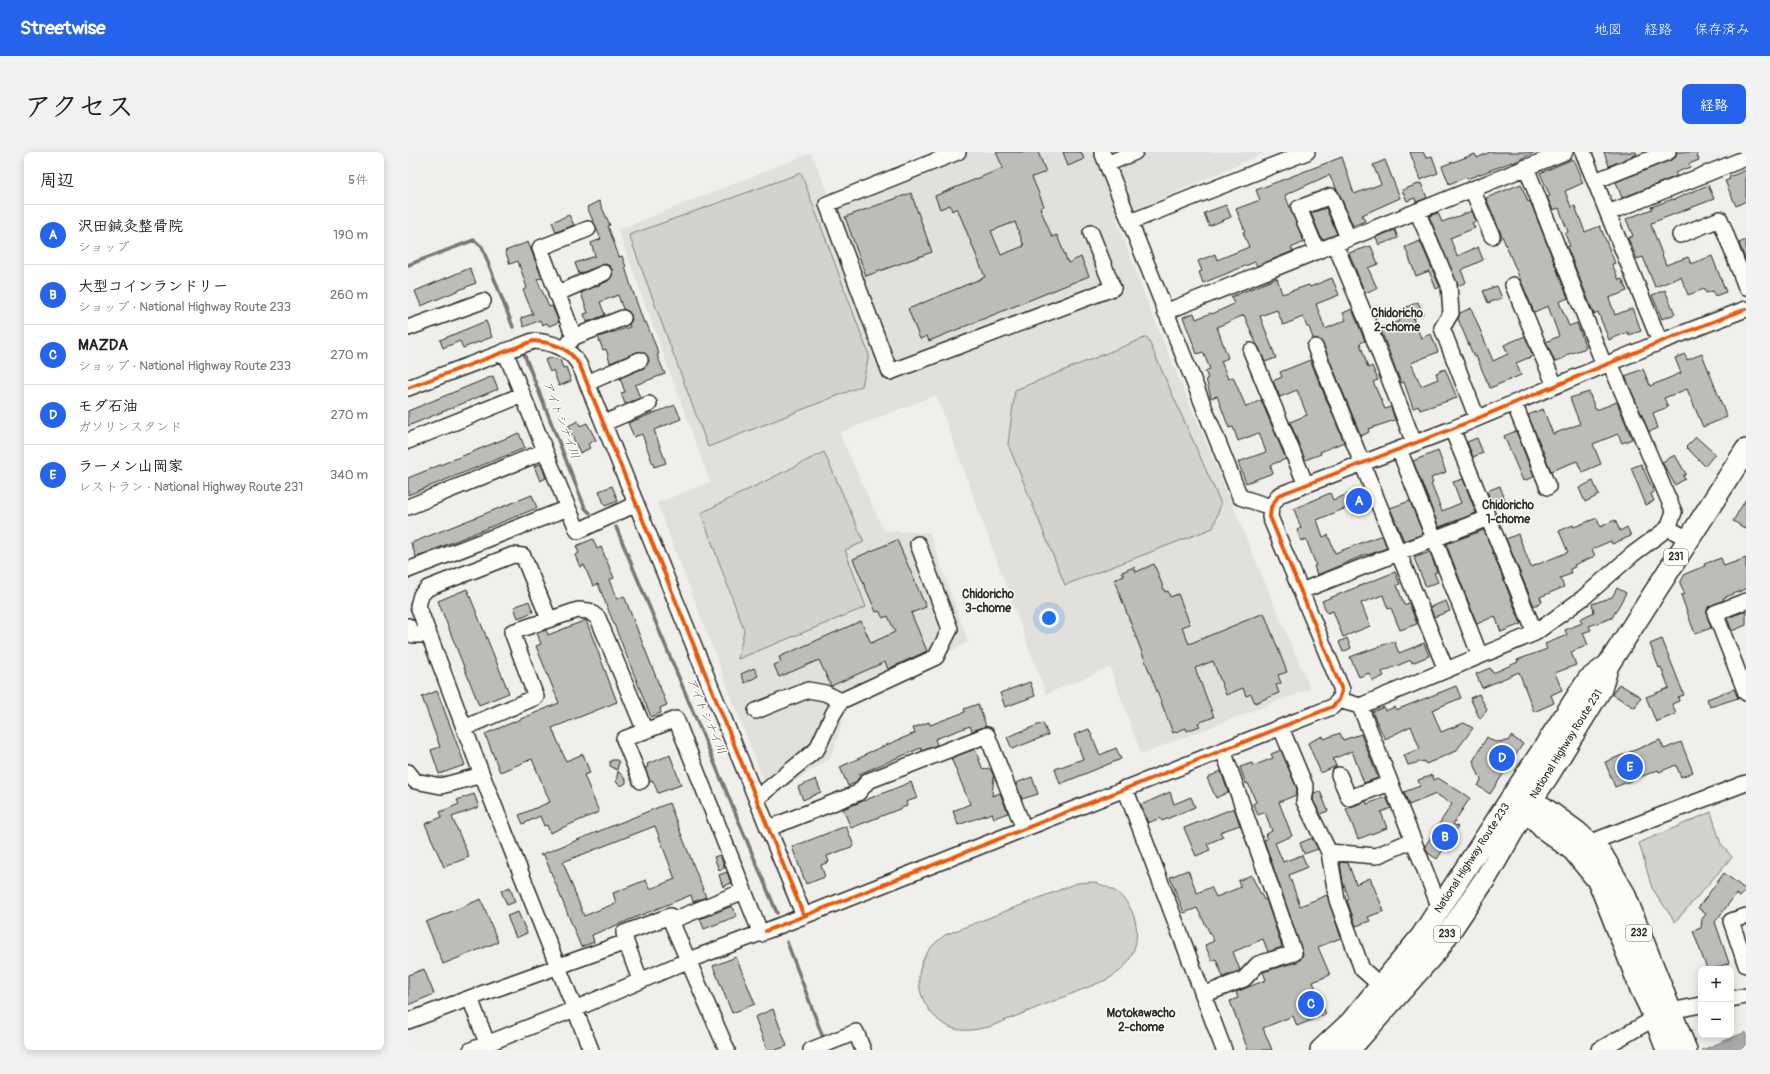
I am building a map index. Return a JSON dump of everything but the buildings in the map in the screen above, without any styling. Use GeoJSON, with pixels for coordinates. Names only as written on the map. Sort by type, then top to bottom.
{"type":"FeatureCollection","features":[{"type":"Feature","properties":{"kind":"highway","name":"National Highway Route 231"},"geometry":{"type":"LineString","coordinates":[[1521,799],[1541,769],[1601,689],[1608,665],[1688,538],[1743,460]]}},
{"type":"Feature","properties":{"kind":"highway","name":"232"},"geometry":{"type":"LineString","coordinates":[[1541,769],[1546,790],[1549,821]]}},
{"type":"Feature","properties":{"kind":"highway","name":"232"},"geometry":{"type":"LineString","coordinates":[[1521,799],[1536,820],[1549,821],[1581,846],[1602,855],[1624,893],[1666,1029],[1686,1050]]}},
{"type":"Feature","properties":{"kind":"highway","name":"National Highway Route 233"},"geometry":{"type":"LineString","coordinates":[[1321,1050],[1351,1022],[1421,936],[1502,814],[1515,806],[1521,799]]}},
{"type":"Feature","properties":{"kind":"highway","name":"National Highway Route 233"},"geometry":{"type":"LineString","coordinates":[[1349,1050],[1438,948],[1487,876],[1515,829],[1521,799]]}},
{"type":"Feature","properties":{"kind":"highway"},"geometry":{"type":"LineString","coordinates":[[1515,829],[1549,821]]}},
{"type":"Feature","properties":{"kind":"street"},"geometry":{"type":"LineString","coordinates":[[958,152],[827,204],[890,372],[1113,288],[1091,233]]}},
{"type":"Feature","properties":{"kind":"street"},"geometry":{"type":"LineString","coordinates":[[1133,152],[1104,158],[1240,497],[1271,507]]}},
{"type":"Feature","properties":{"kind":"street"},"geometry":{"type":"LineString","coordinates":[[1130,222],[1307,152]]}},
{"type":"Feature","properties":{"kind":"street"},"geometry":{"type":"LineString","coordinates":[[1165,312],[1564,152]]}},
{"type":"Feature","properties":{"kind":"street"},"geometry":{"type":"LineString","coordinates":[[1584,152],[1660,342]]}},
{"type":"Feature","properties":{"kind":"street"},"geometry":{"type":"LineString","coordinates":[[1595,182],[1668,152]]}},
{"type":"Feature","properties":{"kind":"street"},"geometry":{"type":"LineString","coordinates":[[1608,213],[1746,158]]}},
{"type":"Feature","properties":{"kind":"street"},"geometry":{"type":"LineString","coordinates":[[1339,700],[1360,706],[1535,634],[1582,598],[1633,554],[1668,528],[1674,512],[1607,364],[1526,167]]}},
{"type":"Feature","properties":{"kind":"street"},"geometry":{"type":"LineString","coordinates":[[1472,189],[1492,236]]}},
{"type":"Feature","properties":{"kind":"street"},"geometry":{"type":"LineString","coordinates":[[1317,251],[1300,208],[1331,196],[1342,241],[1367,321],[1414,443]]}},
{"type":"Feature","properties":{"kind":"street"},"geometry":{"type":"LineString","coordinates":[[1417,211],[1449,285],[1452,313],[1442,328],[1477,418]]}},
{"type":"Feature","properties":{"kind":"street"},"geometry":{"type":"LineString","coordinates":[[1680,235],[1720,219],[1746,287]]}},
{"type":"Feature","properties":{"kind":"street"},"geometry":{"type":"LineString","coordinates":[[574,337],[556,294],[540,248],[588,229]]}},
{"type":"Feature","properties":{"kind":"street"},"geometry":{"type":"LineString","coordinates":[[556,294],[604,273]]}},
{"type":"Feature","properties":{"kind":"street"},"geometry":{"type":"LineString","coordinates":[[1514,285],[1555,386]]}},
{"type":"Feature","properties":{"kind":"street"},"geometry":{"type":"LineString","coordinates":[[408,328],[482,301]]}},
{"type":"Feature","properties":{"kind":"street"},"geometry":{"type":"LineString","coordinates":[[471,1050],[576,1009],[689,960],[1332,707],[1339,700],[1342,690],[1270,517],[1271,507],[1279,495],[1452,429],[1660,342],[1746,309]]}},
{"type":"Feature","properties":{"kind":"street"},"geometry":{"type":"LineString","coordinates":[[564,349],[574,337],[623,318]]}},
{"type":"Feature","properties":{"kind":"street"},"geometry":{"type":"LineString","coordinates":[[408,388],[533,341],[549,342],[564,349],[576,359],[604,423],[804,916]]}},
{"type":"Feature","properties":{"kind":"street"},"geometry":{"type":"LineString","coordinates":[[1315,347],[1446,670]]}},
{"type":"Feature","properties":{"kind":"street"},"geometry":{"type":"LineString","coordinates":[[505,351],[578,531],[636,504]]}},
{"type":"Feature","properties":{"kind":"street"},"geometry":{"type":"LineString","coordinates":[[1251,351],[1306,485]]}},
{"type":"Feature","properties":{"kind":"street"},"geometry":{"type":"LineString","coordinates":[[587,383],[640,360]]}},
{"type":"Feature","properties":{"kind":"street"},"geometry":{"type":"LineString","coordinates":[[408,441],[522,394]]}},
{"type":"Feature","properties":{"kind":"street"},"geometry":{"type":"LineString","coordinates":[[1514,403],[1548,487]]}},
{"type":"Feature","properties":{"kind":"street"},"geometry":{"type":"LineString","coordinates":[[604,423],[649,404]]}},
{"type":"Feature","properties":{"kind":"street"},"geometry":{"type":"LineString","coordinates":[[1452,429],[1535,634]]}},
{"type":"Feature","properties":{"kind":"street"},"geometry":{"type":"LineString","coordinates":[[1398,449],[1480,656]]}},
{"type":"Feature","properties":{"kind":"street"},"geometry":{"type":"LineString","coordinates":[[408,507],[545,451]]}},
{"type":"Feature","properties":{"kind":"street"},"geometry":{"type":"LineString","coordinates":[[408,570],[568,508]]}},
{"type":"Feature","properties":{"kind":"street"},"geometry":{"type":"LineString","coordinates":[[1301,591],[1488,518]]}},
{"type":"Feature","properties":{"kind":"street"},"geometry":{"type":"LineString","coordinates":[[1668,528],[1688,538]]}},
{"type":"Feature","properties":{"kind":"street"},"geometry":{"type":"LineString","coordinates":[[757,798],[817,749],[833,714],[841,701],[936,657],[950,629],[918,544]]}},
{"type":"Feature","properties":{"kind":"street"},"geometry":{"type":"LineString","coordinates":[[550,619],[523,556],[513,555],[428,588],[420,595],[418,606],[482,776],[576,1009],[591,1050]]}},
{"type":"Feature","properties":{"kind":"street"},"geometry":{"type":"LineString","coordinates":[[1746,601],[1714,613],[1743,676],[1746,693]]}},
{"type":"Feature","properties":{"kind":"street"},"geometry":{"type":"LineString","coordinates":[[464,728],[536,697],[512,632],[578,610],[589,611],[598,618],[644,731]]}},
{"type":"Feature","properties":{"kind":"street"},"geometry":{"type":"LineString","coordinates":[[408,626],[413,635],[429,635]]}},
{"type":"Feature","properties":{"kind":"street"},"geometry":{"type":"LineString","coordinates":[[756,711],[808,690],[825,693],[841,701]]}},
{"type":"Feature","properties":{"kind":"street"},"geometry":{"type":"LineString","coordinates":[[1360,706],[1440,908]]}},
{"type":"Feature","properties":{"kind":"street"},"geometry":{"type":"LineString","coordinates":[[641,781],[624,739],[676,719],[744,891],[763,932]]}},
{"type":"Feature","properties":{"kind":"street"},"geometry":{"type":"LineString","coordinates":[[1281,728],[1306,788],[1304,801],[1329,852],[1337,900],[1362,968],[1381,986]]}},
{"type":"Feature","properties":{"kind":"street"},"geometry":{"type":"LineString","coordinates":[[769,828],[858,793],[868,781],[987,735],[1024,829]]}},
{"type":"Feature","properties":{"kind":"street"},"geometry":{"type":"LineString","coordinates":[[1203,995],[1244,979],[1258,964],[1294,953],[1223,750]]}},
{"type":"Feature","properties":{"kind":"street"},"geometry":{"type":"LineString","coordinates":[[408,772],[415,781],[441,786],[482,776]]}},
{"type":"Feature","properties":{"kind":"street"},"geometry":{"type":"LineString","coordinates":[[1339,775],[1349,798],[1390,783]]}},
{"type":"Feature","properties":{"kind":"street"},"geometry":{"type":"LineString","coordinates":[[1581,846],[1746,783]]}},
{"type":"Feature","properties":{"kind":"street"},"geometry":{"type":"LineString","coordinates":[[1125,788],[1224,1050]]}},
{"type":"Feature","properties":{"kind":"street"},"geometry":{"type":"LineString","coordinates":[[1329,852],[1376,856],[1413,840]]}},
{"type":"Feature","properties":{"kind":"street"},"geometry":{"type":"LineString","coordinates":[[671,921],[744,891]]}},
{"type":"Feature","properties":{"kind":"street"},"geometry":{"type":"LineString","coordinates":[[640,980],[624,933],[670,916],[727,1050]]}},
{"type":"Feature","properties":{"kind":"street"},"geometry":{"type":"LineString","coordinates":[[1746,916],[1731,921],[1746,964]]}},
{"type":"Feature","properties":{"kind":"street"},"geometry":{"type":"LineString","coordinates":[[408,1021],[626,942]]}},
{"type":"Feature","properties":{"kind":"street"},"geometry":{"type":"LineString","coordinates":[[1734,998],[1746,996]]}},
{"type":"Feature","properties":{"kind":"street"},"geometry":{"type":"LineString","coordinates":[[470,998],[487,1043]]}},
{"type":"Feature","properties":{"kind":"street"},"geometry":{"type":"LineString","coordinates":[[1599,1050],[1666,1029],[1698,1007]]}},
{"type":"Feature","properties":{"kind":"street"},"geometry":{"type":"LineString","coordinates":[[812,1050],[856,1032],[863,1050]]}},
{"type":"Feature","properties":{"kind":"shaded area"},"geometry":{"type":"Polygon","coordinates":[[[932,152],[1266,152],[1116,219],[1151,312],[1310,689],[1141,754],[1110,667],[1046,694],[936,395],[839,433],[884,531],[929,532],[968,642],[846,709],[831,758],[770,797],[657,503],[710,482],[618,230],[811,153],[829,194],[932,152]]]}},
{"type":"Feature","properties":{"kind":"shaded area"},"geometry":{"type":"Polygon","coordinates":[[[801,173],[869,355],[862,386],[708,447],[629,235],[801,173]]]}},
{"type":"Feature","properties":{"kind":"shaded area"},"geometry":{"type":"Polygon","coordinates":[[[1147,337],[1221,504],[1213,528],[1065,585],[1008,444],[1015,390],[1147,337]]]}},
{"type":"Feature","properties":{"kind":"shaded area"},"geometry":{"type":"Polygon","coordinates":[[[824,452],[864,542],[845,550],[866,607],[738,659],[744,630],[701,513],[824,452]]]}},
{"type":"Feature","properties":{"kind":"shaded area"},"geometry":{"type":"Polygon","coordinates":[[[1711,812],[1721,844],[1732,857],[1675,922],[1652,888],[1639,843],[1711,812]]]}},
{"type":"Feature","properties":{"kind":"shaded area"},"geometry":{"type":"Polygon","coordinates":[[[1094,882],[1113,890],[1120,895],[1134,915],[1137,934],[1135,944],[1128,962],[1118,973],[1106,980],[989,1027],[968,1030],[955,1029],[945,1025],[929,1010],[920,990],[920,968],[928,951],[945,935],[1077,883],[1094,882]]]}},
{"type":"Feature","properties":{"kind":"shaded area"},"geometry":{"type":"Polygon","coordinates":[[[1746,1032],[1746,1050],[1702,1050],[1734,1038],[1746,1032]]]}},
{"type":"Feature","properties":{"kind":"waterway","name":"アイトシナイ川"},"geometry":{"type":"LineString","coordinates":[[408,265],[474,240],[482,247],[513,327]]}},
{"type":"Feature","properties":{"kind":"waterway","name":"アイトシナイ川"},"geometry":{"type":"LineString","coordinates":[[524,354],[585,508],[590,513]]}},
{"type":"Feature","properties":{"kind":"waterway","name":"アイトシナイ川"},"geometry":{"type":"LineString","coordinates":[[616,527],[777,913]]}},
{"type":"Feature","properties":{"kind":"waterway","name":"アイトシナイ川"},"geometry":{"type":"LineString","coordinates":[[787,942],[824,1040]]}},
{"type":"Feature","properties":{"kind":"cycle path"},"geometry":{"type":"LineString","coordinates":[[766,931],[1332,707],[1339,700],[1342,690],[1270,517],[1271,507],[1279,495],[1452,429],[1660,342],[1746,309]]}},
{"type":"Feature","properties":{"kind":"cycle path"},"geometry":{"type":"LineString","coordinates":[[408,388],[533,341],[545,342],[562,348],[576,360],[582,371],[804,916]]}},
{"type":"Feature","properties":{"kind":"place","name":"沢田鍼灸整骨院"},"geometry":{"type":"Point","coordinates":[1359,501]}},
{"type":"Feature","properties":{"kind":"place","name":"モダ石油"},"geometry":{"type":"Point","coordinates":[1502,758]}},
{"type":"Feature","properties":{"kind":"place","name":"ラーメン山岡家"},"geometry":{"type":"Point","coordinates":[1630,767]}},
{"type":"Feature","properties":{"kind":"place","name":"大型コインランドリー"},"geometry":{"type":"Point","coordinates":[1445,837]}},
{"type":"Feature","properties":{"kind":"place","name":"MAZDA"},"geometry":{"type":"Point","coordinates":[1311,1004]}},
{"type":"Feature","properties":{"kind":"district","name":"Chidoricho 2-chome"},"geometry":{"type":"Point","coordinates":[1397,320]}},
{"type":"Feature","properties":{"kind":"district","name":"Chidoricho 1-chome"},"geometry":{"type":"Point","coordinates":[1508,512]}},
{"type":"Feature","properties":{"kind":"district","name":"Chidoricho 3-chome"},"geometry":{"type":"Point","coordinates":[988,601]}},
{"type":"Feature","properties":{"kind":"district","name":"Motokawacho 2-chome"},"geometry":{"type":"Point","coordinates":[1141,1020]}}]}
